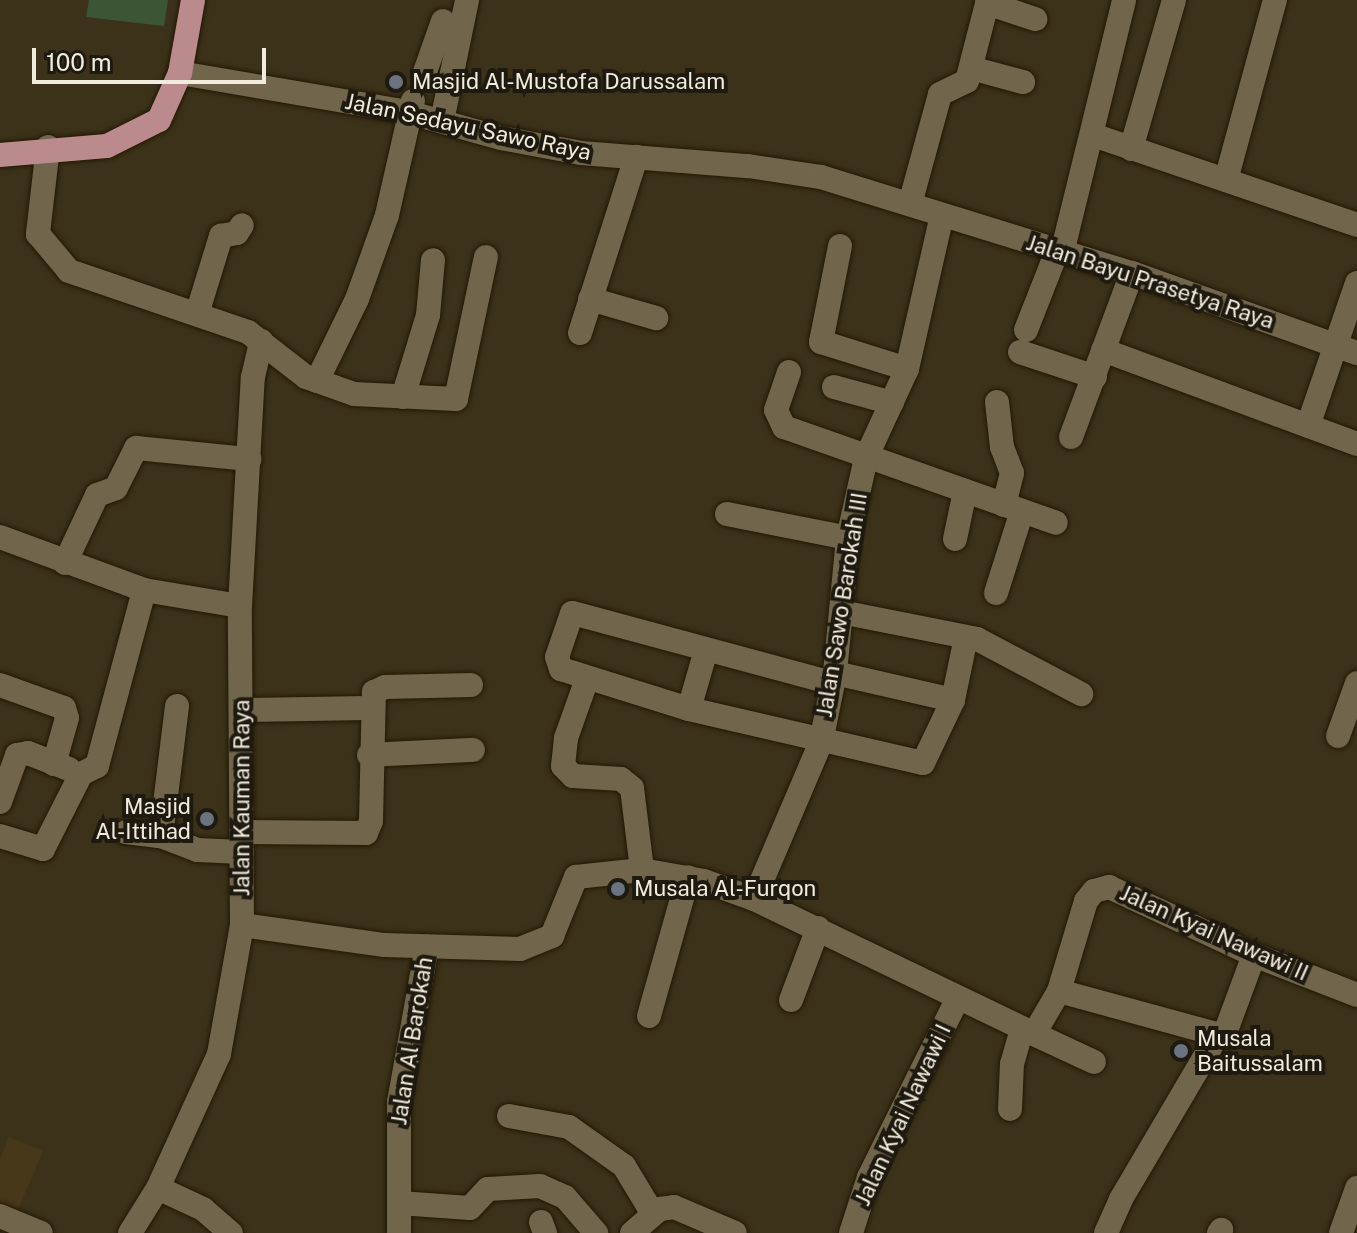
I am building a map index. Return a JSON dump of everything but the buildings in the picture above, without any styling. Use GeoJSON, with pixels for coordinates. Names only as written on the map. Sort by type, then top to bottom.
{"type":"FeatureCollection","features":[{"type":"Feature","properties":{"kind":"main road"},"geometry":{"type":"LineString","coordinates":[[0,155],[48,147],[107,146],[142,132],[159,120],[180,73],[193,0]]}},
{"type":"Feature","properties":{"kind":"street"},"geometry":{"type":"LineString","coordinates":[[442,121],[467,0]]}},
{"type":"Feature","properties":{"kind":"street"},"geometry":{"type":"LineString","coordinates":[[1095,377],[1023,341],[1060,252],[1093,135],[1124,0]]}},
{"type":"Feature","properties":{"kind":"street"},"geometry":{"type":"LineString","coordinates":[[1131,149],[1174,0]]}},
{"type":"Feature","properties":{"kind":"street"},"geometry":{"type":"LineString","coordinates":[[1226,180],[1275,0]]}},
{"type":"Feature","properties":{"kind":"street"},"geometry":{"type":"LineString","coordinates":[[910,204],[940,94],[962,88],[971,68],[988,2],[1035,19]]}},
{"type":"Feature","properties":{"kind":"street"},"geometry":{"type":"LineString","coordinates":[[425,72],[443,21]]}},
{"type":"Feature","properties":{"kind":"street"},"geometry":{"type":"LineString","coordinates":[[971,68],[1023,82]]}},
{"type":"Feature","properties":{"kind":"street","name":"Jalan Sedayu Sawo Raya"},"geometry":{"type":"LineString","coordinates":[[180,73],[410,106],[442,121],[501,138],[636,157],[783,170],[942,215]]}},
{"type":"Feature","properties":{"kind":"street"},"geometry":{"type":"LineString","coordinates":[[317,381],[357,299],[387,215],[410,106]]}},
{"type":"Feature","properties":{"kind":"street"},"geometry":{"type":"LineString","coordinates":[[1093,135],[1357,225]]}},
{"type":"Feature","properties":{"kind":"street"},"geometry":{"type":"LineString","coordinates":[[48,147],[37,222],[42,242],[56,260],[85,279],[197,314],[261,341],[317,381],[354,394],[456,399],[486,257]]}},
{"type":"Feature","properties":{"kind":"street"},"geometry":{"type":"LineString","coordinates":[[580,333],[636,157]]}},
{"type":"Feature","properties":{"kind":"street","name":"Jalan Bayu Prasetya Raya"},"geometry":{"type":"LineString","coordinates":[[942,215],[1132,273],[1348,349]]}},
{"type":"Feature","properties":{"kind":"street","name":"Jalan Sawo Barokah III"},"geometry":{"type":"LineString","coordinates":[[754,899],[821,742],[834,678],[848,538],[866,458],[907,369],[942,215]]}},
{"type":"Feature","properties":{"kind":"street"},"geometry":{"type":"LineString","coordinates":[[197,314],[221,236],[237,233],[242,225]]}},
{"type":"Feature","properties":{"kind":"street"},"geometry":{"type":"LineString","coordinates":[[840,246],[821,342],[907,369]]}},
{"type":"Feature","properties":{"kind":"street"},"geometry":{"type":"LineString","coordinates":[[403,397],[428,315],[433,260]]}},
{"type":"Feature","properties":{"kind":"street"},"geometry":{"type":"LineString","coordinates":[[1071,437],[1132,273]]}},
{"type":"Feature","properties":{"kind":"street"},"geometry":{"type":"LineString","coordinates":[[1308,426],[1348,349],[1357,283]]}},
{"type":"Feature","properties":{"kind":"street"},"geometry":{"type":"LineString","coordinates":[[590,299],[656,318]]}},
{"type":"Feature","properties":{"kind":"street","name":"Jalan Kauman Raya"},"geometry":{"type":"LineString","coordinates":[[130,1233],[158,1188],[219,1054],[242,925],[240,606],[249,459],[261,341]]}},
{"type":"Feature","properties":{"kind":"street"},"geometry":{"type":"LineString","coordinates":[[1103,350],[1357,444]]}},
{"type":"Feature","properties":{"kind":"street"},"geometry":{"type":"LineString","coordinates":[[789,372],[776,410],[780,424],[866,458],[1056,523]]}},
{"type":"Feature","properties":{"kind":"street"},"geometry":{"type":"LineString","coordinates":[[834,387],[892,403]]}},
{"type":"Feature","properties":{"kind":"street"},"geometry":{"type":"LineString","coordinates":[[996,593],[1013,508],[1012,473],[1002,447],[997,402]]}},
{"type":"Feature","properties":{"kind":"street"},"geometry":{"type":"LineString","coordinates":[[65,563],[97,495],[116,488],[136,448],[249,459]]}},
{"type":"Feature","properties":{"kind":"street"},"geometry":{"type":"LineString","coordinates":[[955,539],[965,491]]}},
{"type":"Feature","properties":{"kind":"street"},"geometry":{"type":"LineString","coordinates":[[727,514],[848,538]]}},
{"type":"Feature","properties":{"kind":"street"},"geometry":{"type":"LineString","coordinates":[[0,537],[144,590],[240,606]]}},
{"type":"Feature","properties":{"kind":"street"},"geometry":{"type":"LineString","coordinates":[[0,836],[43,849],[81,774],[97,766],[144,590]]}},
{"type":"Feature","properties":{"kind":"street"},"geometry":{"type":"LineString","coordinates":[[841,612],[966,637],[1081,694]]}},
{"type":"Feature","properties":{"kind":"street"},"geometry":{"type":"LineString","coordinates":[[953,700],[706,650],[570,614],[557,663],[587,679],[689,709],[821,742],[923,763],[953,700],[966,637]]}},
{"type":"Feature","properties":{"kind":"street"},"geometry":{"type":"LineString","coordinates":[[689,709],[706,650]]}},
{"type":"Feature","properties":{"kind":"street"},"geometry":{"type":"LineString","coordinates":[[587,679],[566,738],[563,766],[573,776],[621,779],[632,788],[642,870]]}},
{"type":"Feature","properties":{"kind":"street"},"geometry":{"type":"LineString","coordinates":[[1338,736],[1357,683]]}},
{"type":"Feature","properties":{"kind":"street"},"geometry":{"type":"LineString","coordinates":[[0,685],[64,708],[67,718],[54,764]]}},
{"type":"Feature","properties":{"kind":"street"},"geometry":{"type":"LineString","coordinates":[[126,832],[161,836],[197,850],[243,842],[366,833],[371,821],[369,755],[374,692],[385,687],[471,685]]}},
{"type":"Feature","properties":{"kind":"street"},"geometry":{"type":"LineString","coordinates":[[161,836],[177,706]]}},
{"type":"Feature","properties":{"kind":"street"},"geometry":{"type":"LineString","coordinates":[[243,710],[371,708]]}},
{"type":"Feature","properties":{"kind":"street"},"geometry":{"type":"LineString","coordinates":[[369,755],[473,750]]}},
{"type":"Feature","properties":{"kind":"street"},"geometry":{"type":"LineString","coordinates":[[0,802],[17,755],[81,774]]}},
{"type":"Feature","properties":{"kind":"street"},"geometry":{"type":"LineString","coordinates":[[242,925],[478,950],[539,944],[559,926],[576,877],[642,870],[688,877],[754,899],[818,928],[1094,1062]]}},
{"type":"Feature","properties":{"kind":"street"},"geometry":{"type":"LineString","coordinates":[[649,1016],[688,877]]}},
{"type":"Feature","properties":{"kind":"street","name":"Jalan Kyai Nawawi II"},"geometry":{"type":"LineString","coordinates":[[1010,1109],[1012,1064],[1028,1032],[1059,991],[1086,901],[1101,888],[1120,889],[1254,955],[1357,995]]}},
{"type":"Feature","properties":{"kind":"street"},"geometry":{"type":"LineString","coordinates":[[791,1000],[818,928]]}},
{"type":"Feature","properties":{"kind":"street","name":"Jalan Al Barokah"},"geometry":{"type":"LineString","coordinates":[[399,1233],[399,1102],[427,946]]}},
{"type":"Feature","properties":{"kind":"street"},"geometry":{"type":"LineString","coordinates":[[1059,991],[1224,1036],[1254,955]]}},
{"type":"Feature","properties":{"kind":"street","name":"Jalan Kyai Nawawi I"},"geometry":{"type":"LineString","coordinates":[[851,1233],[869,1177],[958,998]]}},
{"type":"Feature","properties":{"kind":"street"},"geometry":{"type":"LineString","coordinates":[[1106,1233],[1121,1199],[1217,1036]]}},
{"type":"Feature","properties":{"kind":"street"},"geometry":{"type":"LineString","coordinates":[[509,1116],[569,1127],[624,1166],[653,1214]]}},
{"type":"Feature","properties":{"kind":"street"},"geometry":{"type":"LineString","coordinates":[[399,1203],[470,1208],[488,1189],[540,1186],[565,1197],[596,1233]]}},
{"type":"Feature","properties":{"kind":"street"},"geometry":{"type":"LineString","coordinates":[[158,1188],[203,1209],[231,1233]]}},
{"type":"Feature","properties":{"kind":"street"},"geometry":{"type":"LineString","coordinates":[[1341,1233],[1357,1188]]}},
{"type":"Feature","properties":{"kind":"street"},"geometry":{"type":"LineString","coordinates":[[632,1233],[653,1214],[682,1207],[735,1233]]}},
{"type":"Feature","properties":{"kind":"street"},"geometry":{"type":"LineString","coordinates":[[0,1216],[41,1233]]}},
{"type":"Feature","properties":{"kind":"shaded area"},"geometry":{"type":"Polygon","coordinates":[[[9,1137],[43,1151],[16,1214],[0,1207],[0,1159],[9,1137]]]}},
{"type":"Feature","properties":{"kind":"green space"},"geometry":{"type":"Polygon","coordinates":[[[89,0],[168,0],[164,26],[86,17],[89,0]]]}},
{"type":"Feature","properties":{"kind":"place","name":"Masjid Al-Mustofa Darussalam"},"geometry":{"type":"Point","coordinates":[396,82]}},
{"type":"Feature","properties":{"kind":"place","name":"Masjid Al-Ittihad"},"geometry":{"type":"Point","coordinates":[207,819]}},
{"type":"Feature","properties":{"kind":"place","name":"Musala Al-Furqon"},"geometry":{"type":"Point","coordinates":[618,889]}},
{"type":"Feature","properties":{"kind":"place","name":"Musala Baitussalam"},"geometry":{"type":"Point","coordinates":[1181,1051]}}]}
